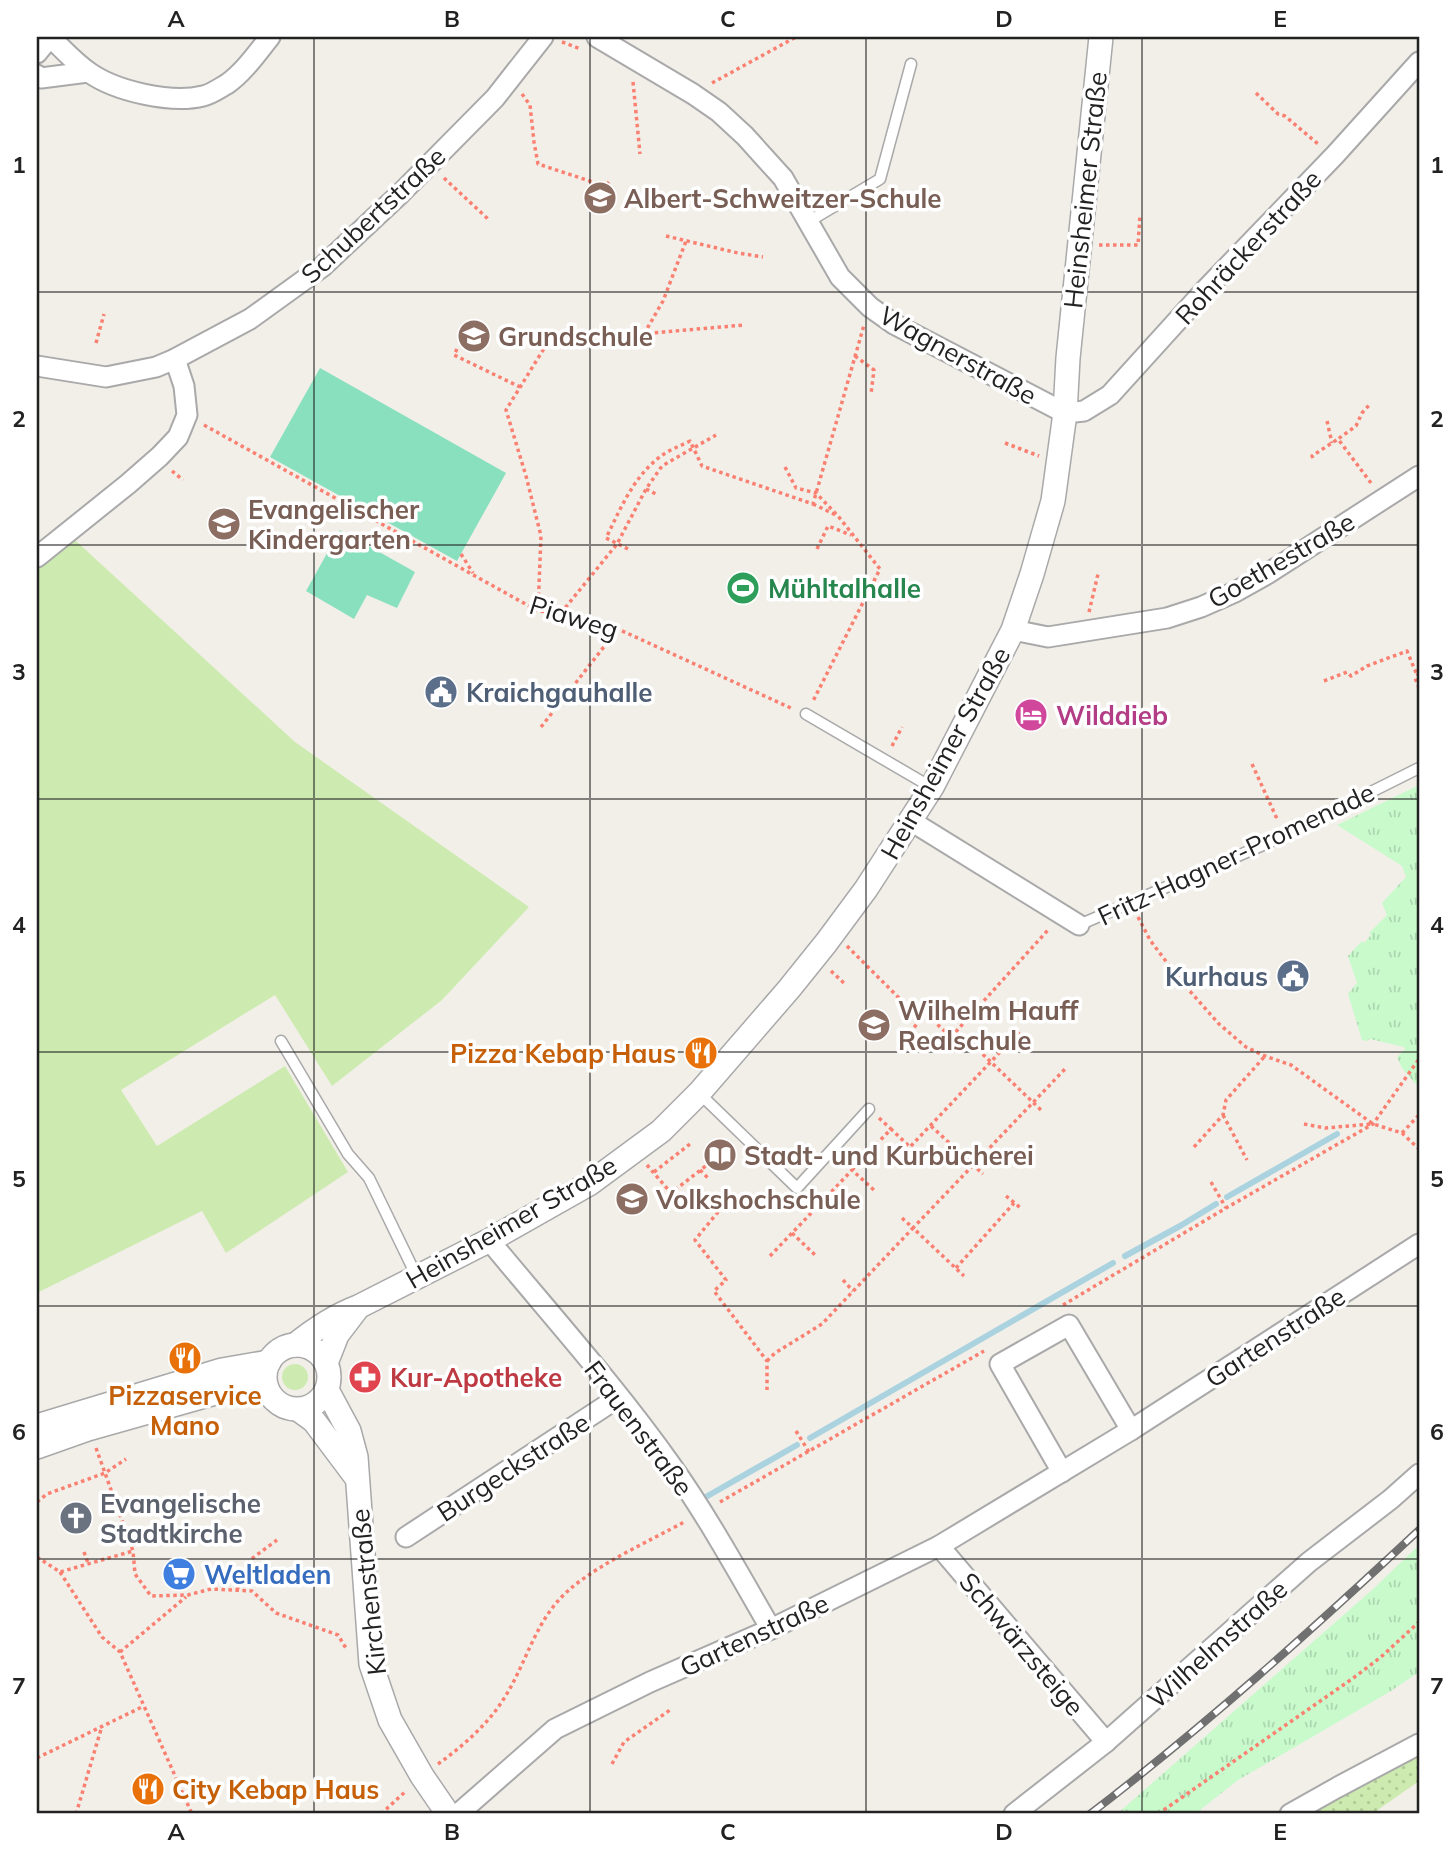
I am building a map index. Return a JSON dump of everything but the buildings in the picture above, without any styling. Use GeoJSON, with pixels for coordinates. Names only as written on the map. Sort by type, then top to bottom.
{"type":"FeatureCollection","features":[{"type":"Feature","properties":{"kind":"street"},"geometry":{"type":"LineString","coordinates":[[37,53],[50,37],[88,72],[108,84],[152,96],[180,99],[204,96],[228,83],[250,63],[270,37]]}},
{"type":"Feature","properties":{"kind":"street","name":"Heinsheimer Straße"},"geometry":{"type":"LineString","coordinates":[[42,1425],[86,1420],[224,1380],[269,1362],[276,1354],[295,1345],[325,1323],[417,1278],[589,1184],[661,1131],[699,1093],[826,943],[866,888],[932,787],[1013,630],[1032,574],[1053,501],[1065,413],[1068,358],[1101,37]]}},
{"type":"Feature","properties":{"kind":"street","name":"Schubertstraße"},"geometry":{"type":"LineString","coordinates":[[37,366],[106,377],[156,367],[250,319],[322,267],[430,164],[551,39]]}},
{"type":"Feature","properties":{"kind":"street","name":"Wagnerstraße"},"geometry":{"type":"LineString","coordinates":[[589,43],[693,94],[719,112],[745,136],[783,178],[840,277],[870,307],[894,324],[1065,413]]}},
{"type":"Feature","properties":{"kind":"street","name":"Rohräckerstraße"},"geometry":{"type":"LineString","coordinates":[[1065,413],[1084,411],[1110,395],[1419,62]]}},
{"type":"Feature","properties":{"kind":"street"},"geometry":{"type":"LineString","coordinates":[[37,75],[41,78],[88,72]]}},
{"type":"Feature","properties":{"kind":"street"},"geometry":{"type":"LineString","coordinates":[[37,557],[128,484],[178,437],[187,415],[184,386],[175,359]]}},
{"type":"Feature","properties":{"kind":"street","name":"Goethestraße"},"geometry":{"type":"LineString","coordinates":[[1013,630],[1048,637],[1167,618],[1201,607],[1235,592],[1418,478]]}},
{"type":"Feature","properties":{"kind":"street","name":"Fritz-Hagner-Promenade"},"geometry":{"type":"LineString","coordinates":[[911,821],[1079,925]]}},
{"type":"Feature","properties":{"kind":"street","name":"Frauenstraße"},"geometry":{"type":"LineString","coordinates":[[489,1240],[670,1464],[703,1512],[771,1629]]}},
{"type":"Feature","properties":{"kind":"street","name":"Gartenstraße"},"geometry":{"type":"LineString","coordinates":[[458,1814],[555,1728],[650,1682],[771,1629],[939,1546],[1131,1430],[1419,1244]]}},
{"type":"Feature","properties":{"kind":"street","name":"Heinsheimer Straße"},"geometry":{"type":"LineString","coordinates":[[327,1390],[329,1372],[326,1363],[337,1335],[358,1307]]}},
{"type":"Feature","properties":{"kind":"street"},"geometry":{"type":"LineString","coordinates":[[1062,1472],[1000,1364],[1069,1325],[1131,1430]]}},
{"type":"Feature","properties":{"kind":"street"},"geometry":{"type":"LineString","coordinates":[[295,1345],[314,1350],[326,1363]]}},
{"type":"Feature","properties":{"kind":"street"},"geometry":{"type":"LineString","coordinates":[[269,1362],[266,1386],[273,1399],[285,1407],[299,1410],[316,1404],[327,1390]]}},
{"type":"Feature","properties":{"kind":"street","name":"Heinsheimer Straße"},"geometry":{"type":"LineString","coordinates":[[224,1380],[266,1386]]}},
{"type":"Feature","properties":{"kind":"street","name":"Kirchenstraße"},"geometry":{"type":"LineString","coordinates":[[327,1390],[349,1432],[356,1457],[371,1664],[390,1720],[422,1776],[448,1814]]}},
{"type":"Feature","properties":{"kind":"street","name":"Burgeckstraße"},"geometry":{"type":"LineString","coordinates":[[407,1537],[619,1398]]}},
{"type":"Feature","properties":{"kind":"street","name":"Kirchenstraße"},"geometry":{"type":"LineString","coordinates":[[299,1410],[314,1421],[356,1477]]}},
{"type":"Feature","properties":{"kind":"street","name":"Heinsheimer Straße"},"geometry":{"type":"LineString","coordinates":[[37,1447],[86,1420]]}},
{"type":"Feature","properties":{"kind":"street","name":"Wilhelmstraße"},"geometry":{"type":"LineString","coordinates":[[1014,1814],[1106,1742],[1300,1570],[1419,1474]]}},
{"type":"Feature","properties":{"kind":"street","name":"Schwärzsteige"},"geometry":{"type":"LineString","coordinates":[[939,1546],[1106,1742]]}},
{"type":"Feature","properties":{"kind":"street"},"geometry":{"type":"LineString","coordinates":[[1290,1814],[1419,1744]]}},
{"type":"Feature","properties":{"kind":"lane"},"geometry":{"type":"LineString","coordinates":[[808,222],[880,179],[911,64]]}},
{"type":"Feature","properties":{"kind":"lane"},"geometry":{"type":"LineString","coordinates":[[806,714],[932,787]]}},
{"type":"Feature","properties":{"kind":"lane","name":"Fritz-Hagner-Promenade"},"geometry":{"type":"LineString","coordinates":[[1079,925],[1284,835],[1419,768]]}},
{"type":"Feature","properties":{"kind":"lane"},"geometry":{"type":"LineString","coordinates":[[281,1041],[348,1154],[369,1178],[417,1278]]}},
{"type":"Feature","properties":{"kind":"lane"},"geometry":{"type":"LineString","coordinates":[[699,1093],[796,1188],[869,1109]]}},
{"type":"Feature","properties":{"kind":"path"},"geometry":{"type":"LineString","coordinates":[[693,94],[796,37]]}},
{"type":"Feature","properties":{"kind":"path"},"geometry":{"type":"LineString","coordinates":[[551,39],[589,43]]}},
{"type":"Feature","properties":{"kind":"path"},"geometry":{"type":"LineString","coordinates":[[511,78],[530,105],[538,163],[605,186],[609,182]]}},
{"type":"Feature","properties":{"kind":"path"},"geometry":{"type":"LineString","coordinates":[[640,154],[633,82],[644,89]]}},
{"type":"Feature","properties":{"kind":"path"},"geometry":{"type":"LineString","coordinates":[[1256,93],[1278,114],[1285,116],[1335,155]]}},
{"type":"Feature","properties":{"kind":"path"},"geometry":{"type":"LineString","coordinates":[[430,164],[488,219]]}},
{"type":"Feature","properties":{"kind":"path"},"geometry":{"type":"LineString","coordinates":[[1079,244],[1138,245],[1140,215]]}},
{"type":"Feature","properties":{"kind":"path"},"geometry":{"type":"LineString","coordinates":[[666,236],[763,257]]}},
{"type":"Feature","properties":{"kind":"path"},"geometry":{"type":"LineString","coordinates":[[644,334],[663,301],[686,241]]}},
{"type":"Feature","properties":{"kind":"path"},"geometry":{"type":"LineString","coordinates":[[813,504],[870,307]]}},
{"type":"Feature","properties":{"kind":"path"},"geometry":{"type":"LineString","coordinates":[[96,342],[104,314]]}},
{"type":"Feature","properties":{"kind":"path"},"geometry":{"type":"LineString","coordinates":[[538,611],[541,536],[506,410],[548,342],[744,325]]}},
{"type":"Feature","properties":{"kind":"path"},"geometry":{"type":"LineString","coordinates":[[457,349],[454,355],[520,387]]}},
{"type":"Feature","properties":{"kind":"path"},"geometry":{"type":"LineString","coordinates":[[855,356],[874,370],[871,394]]}},
{"type":"Feature","properties":{"kind":"path"},"geometry":{"type":"LineString","coordinates":[[1313,458],[1312,456],[1356,426],[1371,402]]}},
{"type":"Feature","properties":{"kind":"path","name":"Piaweg"},"geometry":{"type":"LineString","coordinates":[[187,415],[538,611],[561,613],[618,629],[806,714]]}},
{"type":"Feature","properties":{"kind":"path"},"geometry":{"type":"LineString","coordinates":[[1327,421],[1332,443]]}},
{"type":"Feature","properties":{"kind":"path"},"geometry":{"type":"LineString","coordinates":[[561,613],[617,544],[646,489],[662,467],[716,435]]}},
{"type":"Feature","properties":{"kind":"path"},"geometry":{"type":"LineString","coordinates":[[1338,439],[1383,499]]}},
{"type":"Feature","properties":{"kind":"path"},"geometry":{"type":"LineString","coordinates":[[628,550],[606,538],[631,488],[644,471],[662,455],[690,440],[702,466],[813,504],[838,516]]}},
{"type":"Feature","properties":{"kind":"path"},"geometry":{"type":"LineString","coordinates":[[1004,443],[1057,463]]}},
{"type":"Feature","properties":{"kind":"path"},"geometry":{"type":"LineString","coordinates":[[785,467],[796,488],[816,493],[880,569],[806,714]]}},
{"type":"Feature","properties":{"kind":"path"},"geometry":{"type":"LineString","coordinates":[[646,489],[656,494]]}},
{"type":"Feature","properties":{"kind":"path"},"geometry":{"type":"LineString","coordinates":[[817,549],[828,526],[853,536]]}},
{"type":"Feature","properties":{"kind":"path"},"geometry":{"type":"LineString","coordinates":[[461,554],[475,576]]}},
{"type":"Feature","properties":{"kind":"path"},"geometry":{"type":"LineString","coordinates":[[1084,631],[1098,574]]}},
{"type":"Feature","properties":{"kind":"path"},"geometry":{"type":"LineString","coordinates":[[541,727],[618,629]]}},
{"type":"Feature","properties":{"kind":"path"},"geometry":{"type":"LineString","coordinates":[[1324,681],[1348,672],[1351,676],[1367,666],[1407,651],[1418,674],[1415,678],[1418,686],[1411,687]]}},
{"type":"Feature","properties":{"kind":"path"},"geometry":{"type":"LineString","coordinates":[[884,760],[902,727]]}},
{"type":"Feature","properties":{"kind":"path"},"geometry":{"type":"LineString","coordinates":[[1252,764],[1284,835]]}},
{"type":"Feature","properties":{"kind":"path"},"geometry":{"type":"LineString","coordinates":[[1133,902],[1150,940],[1180,980],[1219,1024],[1245,1047],[1290,1065],[1373,1124],[1402,1133],[1419,1149]]}},
{"type":"Feature","properties":{"kind":"path"},"geometry":{"type":"LineString","coordinates":[[951,1037],[1053,925]]}},
{"type":"Feature","properties":{"kind":"path"},"geometry":{"type":"LineString","coordinates":[[856,956],[920,1019]]}},
{"type":"Feature","properties":{"kind":"path"},"geometry":{"type":"LineString","coordinates":[[910,1033],[926,1011],[964,1049],[970,1042],[1042,1111]]}},
{"type":"Feature","properties":{"kind":"path"},"geometry":{"type":"LineString","coordinates":[[771,1256],[891,1129],[910,1147],[1020,1031]]}},
{"type":"Feature","properties":{"kind":"path"},"geometry":{"type":"LineString","coordinates":[[1194,1147],[1223,1115],[1226,1100],[1265,1056]]}},
{"type":"Feature","properties":{"kind":"path"},"geometry":{"type":"LineString","coordinates":[[1059,1308],[1373,1124],[1419,1059]]}},
{"type":"Feature","properties":{"kind":"path"},"geometry":{"type":"LineString","coordinates":[[767,1361],[775,1353],[822,1324],[1065,1069]]}},
{"type":"Feature","properties":{"kind":"path"},"geometry":{"type":"LineString","coordinates":[[1223,1115],[1247,1160]]}},
{"type":"Feature","properties":{"kind":"path"},"geometry":{"type":"LineString","coordinates":[[1402,1133],[1419,1115]]}},
{"type":"Feature","properties":{"kind":"path"},"geometry":{"type":"LineString","coordinates":[[1304,1124],[1325,1128],[1373,1124]]}},
{"type":"Feature","properties":{"kind":"path"},"geometry":{"type":"LineString","coordinates":[[931,1126],[983,1174]]}},
{"type":"Feature","properties":{"kind":"path"},"geometry":{"type":"LineString","coordinates":[[654,1172],[690,1144]]}},
{"type":"Feature","properties":{"kind":"path"},"geometry":{"type":"LineString","coordinates":[[635,1150],[671,1193],[707,1165]]}},
{"type":"Feature","properties":{"kind":"path"},"geometry":{"type":"LineString","coordinates":[[700,1170],[709,1179]]}},
{"type":"Feature","properties":{"kind":"path"},"geometry":{"type":"LineString","coordinates":[[852,1170],[875,1191]]}},
{"type":"Feature","properties":{"kind":"path"},"geometry":{"type":"LineString","coordinates":[[1210,1182],[1226,1208]]}},
{"type":"Feature","properties":{"kind":"path"},"geometry":{"type":"LineString","coordinates":[[796,1188],[817,1207]]}},
{"type":"Feature","properties":{"kind":"path"},"geometry":{"type":"LineString","coordinates":[[722,1196],[727,1201],[695,1240],[726,1280],[714,1291],[767,1361],[767,1390]]}},
{"type":"Feature","properties":{"kind":"path"},"geometry":{"type":"LineString","coordinates":[[1006,1196],[1022,1209]]}},
{"type":"Feature","properties":{"kind":"path"},"geometry":{"type":"LineString","coordinates":[[956,1268],[1014,1203]]}},
{"type":"Feature","properties":{"kind":"path"},"geometry":{"type":"LineString","coordinates":[[902,1218],[964,1276]]}},
{"type":"Feature","properties":{"kind":"path"},"geometry":{"type":"LineString","coordinates":[[792,1233],[815,1255]]}},
{"type":"Feature","properties":{"kind":"path"},"geometry":{"type":"LineString","coordinates":[[843,1280],[853,1291]]}},
{"type":"Feature","properties":{"kind":"path"},"geometry":{"type":"LineString","coordinates":[[381,1814],[422,1776],[467,1742],[503,1700],[540,1628],[559,1600],[584,1579],[990,1347]]}},
{"type":"Feature","properties":{"kind":"path"},"geometry":{"type":"LineString","coordinates":[[86,1420],[133,1550],[135,1574],[151,1595],[188,1595],[211,1589],[252,1591],[276,1613],[338,1635],[352,1657]]}},
{"type":"Feature","properties":{"kind":"path"},"geometry":{"type":"LineString","coordinates":[[796,1431],[808,1452]]}},
{"type":"Feature","properties":{"kind":"path"},"geometry":{"type":"LineString","coordinates":[[37,1502],[47,1494],[105,1473],[126,1459]]}},
{"type":"Feature","properties":{"kind":"path"},"geometry":{"type":"LineString","coordinates":[[237,1590],[250,1560],[277,1540]]}},
{"type":"Feature","properties":{"kind":"path"},"geometry":{"type":"LineString","coordinates":[[60,1572],[133,1550]]}},
{"type":"Feature","properties":{"kind":"path"},"geometry":{"type":"LineString","coordinates":[[84,1552],[88,1563]]}},
{"type":"Feature","properties":{"kind":"path"},"geometry":{"type":"LineString","coordinates":[[37,1557],[60,1572],[102,1637],[120,1652],[192,1814]]}},
{"type":"Feature","properties":{"kind":"path"},"geometry":{"type":"LineString","coordinates":[[120,1652],[188,1595]]}},
{"type":"Feature","properties":{"kind":"path"},"geometry":{"type":"LineString","coordinates":[[1158,1814],[1352,1679],[1419,1622]]}},
{"type":"Feature","properties":{"kind":"path"},"geometry":{"type":"LineString","coordinates":[[37,1758],[144,1706]]}},
{"type":"Feature","properties":{"kind":"path"},"geometry":{"type":"LineString","coordinates":[[612,1764],[624,1742],[670,1710]]}},
{"type":"Feature","properties":{"kind":"path"},"geometry":{"type":"LineString","coordinates":[[76,1814],[102,1726]]}},
{"type":"Feature","properties":{"kind":"green space"},"geometry":{"type":"Polygon","coordinates":[[[320,368],[506,473],[457,561],[270,457],[320,368]]]}},
{"type":"Feature","properties":{"kind":"green space"},"geometry":{"type":"Polygon","coordinates":[[[340,530],[415,572],[397,608],[367,595],[354,619],[306,591],[340,530]]]}},
{"type":"Feature","properties":{"kind":"green space"},"geometry":{"type":"Polygon","coordinates":[[[76,541],[295,742],[529,907],[442,1000],[332,1086],[275,995],[121,1090],[157,1146],[285,1066],[348,1172],[226,1253],[202,1211],[37,1293],[37,566],[56,549],[76,541]]]}},
{"type":"Feature","properties":{"kind":"green space"},"geometry":{"type":"Polygon","coordinates":[[[1419,785],[1419,1088],[1402,1068],[1397,1057],[1404,1047],[1370,1039],[1362,1040],[1348,994],[1357,983],[1348,956],[1362,941],[1364,943],[1371,935],[1369,933],[1387,915],[1382,903],[1406,877],[1402,866],[1337,825],[1419,785]]]}},
{"type":"Feature","properties":{"kind":"green space"},"geometry":{"type":"Polygon","coordinates":[[[295,1364],[304,1368],[308,1377],[304,1386],[295,1390],[286,1386],[282,1377],[286,1368],[295,1364]]]}},
{"type":"Feature","properties":{"kind":"green space"},"geometry":{"type":"Polygon","coordinates":[[[1419,1545],[1419,1672],[1238,1780],[1195,1814],[1117,1814],[1372,1590],[1419,1545]]]}},
{"type":"Feature","properties":{"kind":"green space"},"geometry":{"type":"Polygon","coordinates":[[[1419,1752],[1419,1781],[1372,1814],[1308,1814],[1419,1752]]]}},
{"type":"Feature","properties":{"kind":"waterway"},"geometry":{"type":"LineString","coordinates":[[1227,1197],[1337,1134]]}},
{"type":"Feature","properties":{"kind":"waterway"},"geometry":{"type":"LineString","coordinates":[[1125,1256],[1216,1204]]}},
{"type":"Feature","properties":{"kind":"waterway"},"geometry":{"type":"LineString","coordinates":[[810,1438],[1113,1263]]}},
{"type":"Feature","properties":{"kind":"waterway"},"geometry":{"type":"LineString","coordinates":[[704,1498],[797,1445]]}},
{"type":"Feature","properties":{"kind":"railway"},"geometry":{"type":"LineString","coordinates":[[1090,1814],[1258,1676],[1419,1530]]}},
{"type":"Feature","properties":{"kind":"place","name":"Albert-Schweitzer-Schule"},"geometry":{"type":"Point","coordinates":[600,198]}},
{"type":"Feature","properties":{"kind":"place","name":"Grundschule"},"geometry":{"type":"Point","coordinates":[474,336]}},
{"type":"Feature","properties":{"kind":"place","name":"Evangelischer Kindergarten"},"geometry":{"type":"Point","coordinates":[224,524]}},
{"type":"Feature","properties":{"kind":"place","name":"Mühltalhalle"},"geometry":{"type":"Point","coordinates":[743,588]}},
{"type":"Feature","properties":{"kind":"place","name":"Kraichgauhalle"},"geometry":{"type":"Point","coordinates":[441,692]}},
{"type":"Feature","properties":{"kind":"place","name":"Wilddieb"},"geometry":{"type":"Point","coordinates":[1031,715]}},
{"type":"Feature","properties":{"kind":"place","name":"Kurhaus"},"geometry":{"type":"Point","coordinates":[1293,976]}},
{"type":"Feature","properties":{"kind":"place","name":"Wilhelm Hauff Realschule"},"geometry":{"type":"Point","coordinates":[874,1025]}},
{"type":"Feature","properties":{"kind":"place","name":"Pizza Kebap Haus"},"geometry":{"type":"Point","coordinates":[701,1053]}},
{"type":"Feature","properties":{"kind":"place","name":"Stadt- und Kurbücherei"},"geometry":{"type":"Point","coordinates":[720,1155]}},
{"type":"Feature","properties":{"kind":"place","name":"Volkshochschule"},"geometry":{"type":"Point","coordinates":[632,1199]}},
{"type":"Feature","properties":{"kind":"place","name":"Pizzaservice Mano"},"geometry":{"type":"Point","coordinates":[185,1358]}},
{"type":"Feature","properties":{"kind":"place","name":"Kur-Apotheke"},"geometry":{"type":"Point","coordinates":[365,1377]}},
{"type":"Feature","properties":{"kind":"place","name":"Evangelische Stadtkirche"},"geometry":{"type":"Point","coordinates":[76,1518]}},
{"type":"Feature","properties":{"kind":"place","name":"Weltladen"},"geometry":{"type":"Point","coordinates":[179,1574]}},
{"type":"Feature","properties":{"kind":"place","name":"City Kebap Haus"},"geometry":{"type":"Point","coordinates":[148,1789]}}]}
